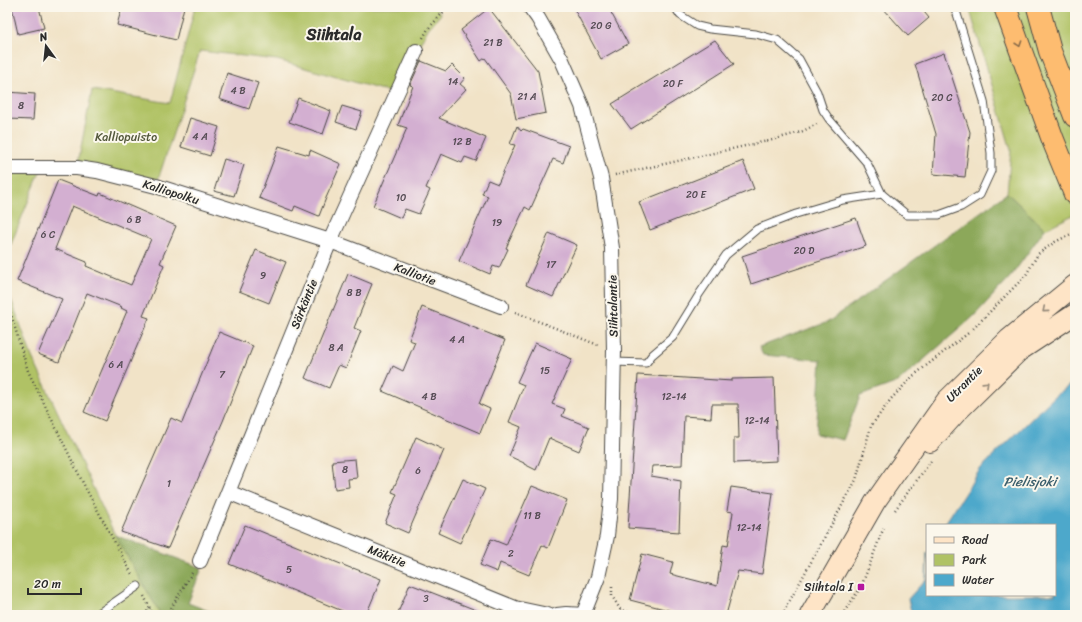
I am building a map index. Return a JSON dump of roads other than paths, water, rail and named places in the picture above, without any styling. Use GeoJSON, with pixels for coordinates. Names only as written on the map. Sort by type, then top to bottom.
{"type":"FeatureCollection","features":[{"type":"Feature","properties":{"kind":"highway"},"geometry":{"type":"LineString","coordinates":[[1005,7],[1053,140],[1075,194]]}},
{"type":"Feature","properties":{"kind":"highway"},"geometry":{"type":"LineString","coordinates":[[1038,7],[1050,51],[1075,116]]}},
{"type":"Feature","properties":{"kind":"main road","name":"Utrantie"},"geometry":{"type":"LineString","coordinates":[[810,615],[875,502],[946,401],[1009,339],[1075,285]]}},
{"type":"Feature","properties":{"kind":"main road","name":"Utrantie"},"geometry":{"type":"LineString","coordinates":[[875,502],[958,411],[1019,351],[1075,314]]}},
{"type":"Feature","properties":{"kind":"street","name":"Siihtalantie"},"geometry":{"type":"LineString","coordinates":[[530,7],[562,60],[582,106],[601,178],[612,248],[613,356],[611,498],[607,536],[598,577],[584,615]]}},
{"type":"Feature","properties":{"kind":"street","name":"Särkäntie"},"geometry":{"type":"LineString","coordinates":[[200,561],[330,241],[416,51]]}},
{"type":"Feature","properties":{"kind":"street","name":"Kalliopolku"},"geometry":{"type":"LineString","coordinates":[[7,168],[77,168],[97,171],[156,186],[330,241]]}},
{"type":"Feature","properties":{"kind":"street","name":"Kalliotie"},"geometry":{"type":"LineString","coordinates":[[330,241],[501,306]]}},
{"type":"Feature","properties":{"kind":"street","name":"Mäkitie"},"geometry":{"type":"LineString","coordinates":[[228,492],[514,608],[548,615]]}},
{"type":"Feature","properties":{"kind":"street"},"geometry":{"type":"LineString","coordinates":[[558,615],[584,615]]}},
{"type":"Feature","properties":{"kind":"lane"},"geometry":{"type":"LineString","coordinates":[[675,7],[680,15],[697,26],[710,30],[756,34],[777,40],[799,58],[817,92],[823,110],[829,119],[867,163],[882,194],[907,215],[939,214],[961,207],[980,195],[991,171],[992,153],[984,102],[957,14],[953,7]]}},
{"type":"Feature","properties":{"kind":"lane"},"geometry":{"type":"LineString","coordinates":[[613,356],[646,363],[652,355],[673,337],[700,293],[726,255],[757,230],[796,214],[843,200],[882,194]]}},
{"type":"Feature","properties":{"kind":"lane"},"geometry":{"type":"LineString","coordinates":[[96,615],[138,586]]}},
{"type":"Feature","properties":{"kind":"water","name":"Pielisjoki"},"geometry":{"type":"Polygon","coordinates":[[[1075,381],[1075,615],[912,615],[908,599],[926,579],[926,596],[1056,596],[1056,524],[945,524],[981,468],[1054,397],[1075,381]]]}},
{"type":"Feature","properties":{"kind":"place","name":"Siihtala I"},"geometry":{"type":"Point","coordinates":[861,587]}},
{"type":"Feature","properties":{"kind":"district","name":"Siihtala"},"geometry":{"type":"Point","coordinates":[334,34]}},
{"type":"Feature","properties":{"kind":"park label","name":"Kalliopuisto"},"geometry":{"type":"Point","coordinates":[126,137]}}]}
